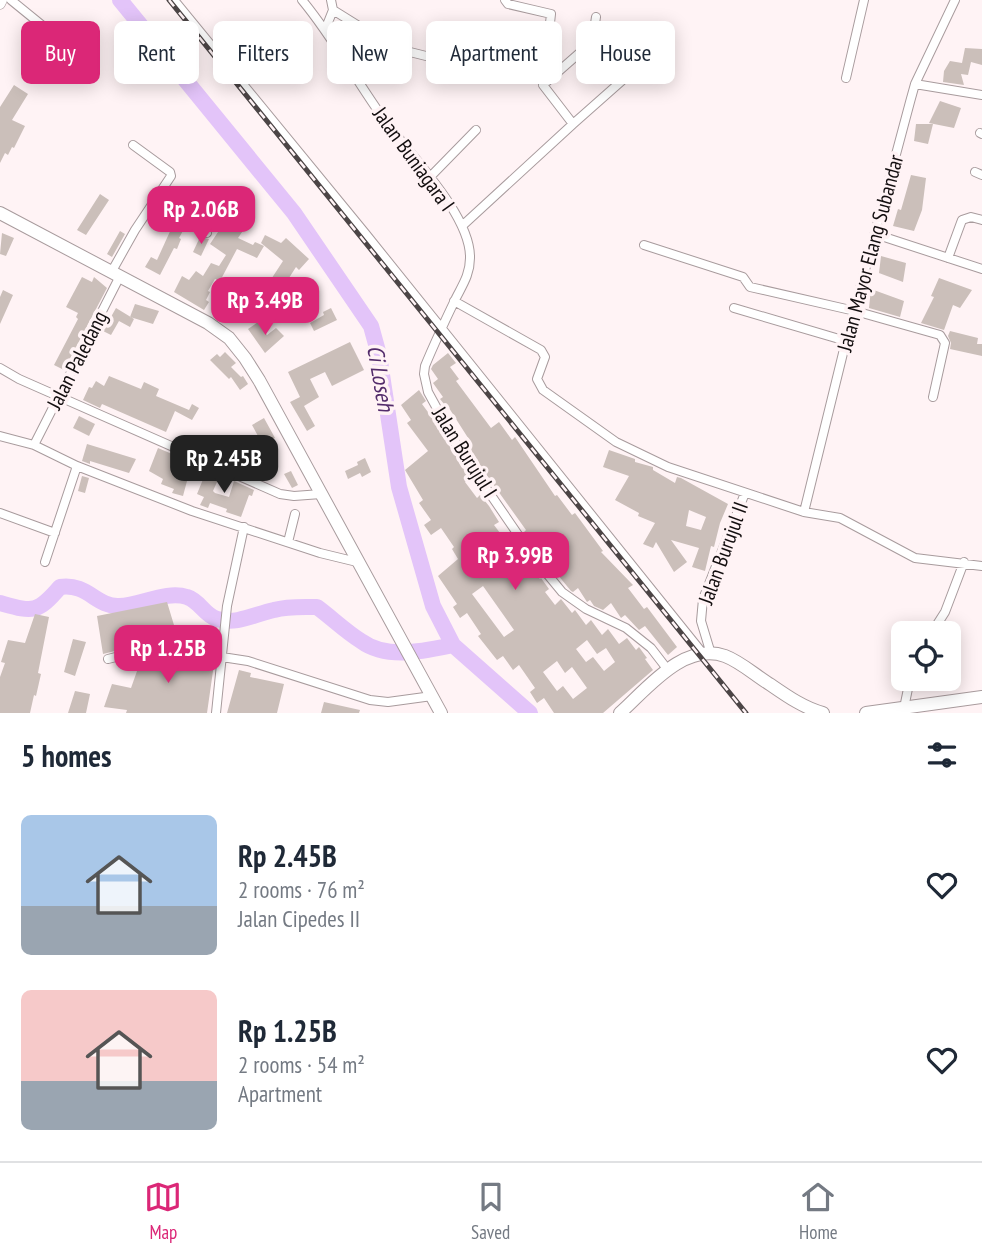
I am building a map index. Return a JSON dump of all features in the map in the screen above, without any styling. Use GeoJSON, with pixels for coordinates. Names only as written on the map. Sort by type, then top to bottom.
{"type":"FeatureCollection","features":[{"type":"Feature","properties":{"kind":"highway"},"geometry":{"type":"LineString","coordinates":[[0,213],[190,312],[229,338],[259,380],[441,713]]}},
{"type":"Feature","properties":{"kind":"highway"},"geometry":{"type":"LineString","coordinates":[[620,713],[668,670],[689,658],[707,654],[731,659],[817,712]]}},
{"type":"Feature","properties":{"kind":"highway"},"geometry":{"type":"LineString","coordinates":[[866,713],[982,696]]}},
{"type":"Feature","properties":{"kind":"street"},"geometry":{"type":"LineString","coordinates":[[11,0],[37,21]]}},
{"type":"Feature","properties":{"kind":"street"},"geometry":{"type":"LineString","coordinates":[[174,0],[707,654]]}},
{"type":"Feature","properties":{"kind":"street","name":"Jalan Buniagara I"},"geometry":{"type":"LineString","coordinates":[[302,0],[325,30],[381,116],[431,176],[467,236],[470,262],[466,282],[441,330]]}},
{"type":"Feature","properties":{"kind":"street"},"geometry":{"type":"LineString","coordinates":[[325,30],[333,10],[331,0]]}},
{"type":"Feature","properties":{"kind":"street"},"geometry":{"type":"LineString","coordinates":[[505,0],[508,4],[551,14],[542,85],[573,124]]}},
{"type":"Feature","properties":{"kind":"street"},"geometry":{"type":"LineString","coordinates":[[846,78],[864,0]]}},
{"type":"Feature","properties":{"kind":"street","name":"Jalan Mayor Elang Subandar"},"geometry":{"type":"LineString","coordinates":[[804,512],[846,341],[915,84],[955,0]]}},
{"type":"Feature","properties":{"kind":"street"},"geometry":{"type":"LineString","coordinates":[[333,10],[394,48],[426,56]]}},
{"type":"Feature","properties":{"kind":"street"},"geometry":{"type":"LineString","coordinates":[[542,85],[584,49],[593,37],[596,17]]}},
{"type":"Feature","properties":{"kind":"street"},"geometry":{"type":"LineString","coordinates":[[462,226],[618,84]]}},
{"type":"Feature","properties":{"kind":"street"},"geometry":{"type":"LineString","coordinates":[[915,84],[982,95]]}},
{"type":"Feature","properties":{"kind":"street"},"geometry":{"type":"LineString","coordinates":[[431,176],[476,130]]}},
{"type":"Feature","properties":{"kind":"street","name":"Jalan Paledang"},"geometry":{"type":"LineString","coordinates":[[34,445],[135,230],[171,178],[171,174],[132,145]]}},
{"type":"Feature","properties":{"kind":"street"},"geometry":{"type":"LineString","coordinates":[[156,202],[207,233]]}},
{"type":"Feature","properties":{"kind":"street"},"geometry":{"type":"LineString","coordinates":[[948,258],[962,220],[967,217],[982,220]]}},
{"type":"Feature","properties":{"kind":"street"},"geometry":{"type":"LineString","coordinates":[[875,234],[981,267]]}},
{"type":"Feature","properties":{"kind":"street"},"geometry":{"type":"LineString","coordinates":[[644,245],[743,276],[750,287],[855,310],[943,337],[945,343],[933,397]]}},
{"type":"Feature","properties":{"kind":"street"},"geometry":{"type":"LineString","coordinates":[[454,301],[541,349],[545,357],[537,379],[539,387],[616,442],[668,467],[804,512],[848,521],[906,555],[982,566]]}},
{"type":"Feature","properties":{"kind":"street"},"geometry":{"type":"LineString","coordinates":[[734,308],[846,341]]}},
{"type":"Feature","properties":{"kind":"street","name":"Jalan Burujul I"},"geometry":{"type":"LineString","coordinates":[[441,330],[424,374],[428,392],[458,447],[534,558],[562,593],[586,609],[626,628],[651,648],[668,670]]}},
{"type":"Feature","properties":{"kind":"street"},"geometry":{"type":"LineString","coordinates":[[0,369],[280,494],[321,494]]}},
{"type":"Feature","properties":{"kind":"street"},"geometry":{"type":"LineString","coordinates":[[0,436],[34,445],[77,466],[192,511],[320,554],[357,562]]}},
{"type":"Feature","properties":{"kind":"street"},"geometry":{"type":"LineString","coordinates":[[44,562],[77,466]]}},
{"type":"Feature","properties":{"kind":"street","name":"Jalan Burujul II"},"geometry":{"type":"LineString","coordinates":[[707,654],[701,621],[703,599],[746,493]]}},
{"type":"Feature","properties":{"kind":"street"},"geometry":{"type":"LineString","coordinates":[[0,513],[55,533]]}},
{"type":"Feature","properties":{"kind":"street"},"geometry":{"type":"LineString","coordinates":[[288,542],[295,514]]}},
{"type":"Feature","properties":{"kind":"street"},"geometry":{"type":"LineString","coordinates":[[216,713],[227,606],[244,527]]}},
{"type":"Feature","properties":{"kind":"street"},"geometry":{"type":"LineString","coordinates":[[939,621],[964,562]]}},
{"type":"Feature","properties":{"kind":"street"},"geometry":{"type":"LineString","coordinates":[[108,659],[179,641],[223,644]]}},
{"type":"Feature","properties":{"kind":"street"},"geometry":{"type":"LineString","coordinates":[[222,657],[248,661],[370,700],[406,701],[432,696]]}},
{"type":"Feature","properties":{"kind":"street"},"geometry":{"type":"LineString","coordinates":[[904,708],[908,691]]}},
{"type":"Feature","properties":{"kind":"building"},"geometry":{"type":"Polygon","coordinates":[[[965,48],[982,49],[982,65],[971,62],[968,75],[961,74],[964,85],[943,82],[944,71],[950,61],[962,63],[965,48]]]}},
{"type":"Feature","properties":{"kind":"building"},"geometry":{"type":"Polygon","coordinates":[[[14,85],[28,94],[12,120],[25,126],[14,148],[12,147],[8,155],[5,153],[0,163],[0,107],[14,85]]]}},
{"type":"Feature","properties":{"kind":"building"},"geometry":{"type":"Polygon","coordinates":[[[940,101],[961,108],[954,128],[929,123],[940,101]]]}},
{"type":"Feature","properties":{"kind":"building"},"geometry":{"type":"Polygon","coordinates":[[[916,124],[933,124],[928,144],[914,141],[916,124]]]}},
{"type":"Feature","properties":{"kind":"building"},"geometry":{"type":"Polygon","coordinates":[[[911,175],[926,178],[922,210],[914,231],[893,226],[898,209],[901,210],[911,175]]]}},
{"type":"Feature","properties":{"kind":"building"},"geometry":{"type":"Polygon","coordinates":[[[100,194],[109,200],[86,235],[77,230],[100,194]]]}},
{"type":"Feature","properties":{"kind":"building"},"geometry":{"type":"Polygon","coordinates":[[[213,205],[226,212],[222,218],[237,227],[247,209],[255,213],[238,238],[253,245],[255,242],[264,246],[257,258],[237,249],[220,281],[215,279],[208,291],[210,292],[206,300],[209,302],[204,310],[174,292],[182,276],[189,280],[196,271],[203,276],[211,263],[219,266],[226,255],[210,244],[220,229],[205,220],[213,205]]]}},
{"type":"Feature","properties":{"kind":"building"},"geometry":{"type":"Polygon","coordinates":[[[158,211],[185,227],[177,249],[174,248],[160,275],[145,267],[151,257],[157,260],[172,227],[155,218],[158,211]]]}},
{"type":"Feature","properties":{"kind":"building"},"geometry":{"type":"Polygon","coordinates":[[[120,231],[125,234],[112,257],[107,254],[120,231]]]}},
{"type":"Feature","properties":{"kind":"building"},"geometry":{"type":"Polygon","coordinates":[[[2,233],[14,238],[6,256],[0,254],[2,233]]]}},
{"type":"Feature","properties":{"kind":"building"},"geometry":{"type":"Polygon","coordinates":[[[265,235],[281,243],[286,238],[309,259],[299,270],[296,267],[273,303],[259,295],[253,303],[248,300],[238,315],[229,309],[238,294],[234,291],[243,277],[264,290],[283,261],[261,243],[265,235]]]}},
{"type":"Feature","properties":{"kind":"building"},"geometry":{"type":"Polygon","coordinates":[[[200,237],[209,239],[201,256],[193,252],[200,237]]]}},
{"type":"Feature","properties":{"kind":"building"},"geometry":{"type":"Polygon","coordinates":[[[881,256],[906,263],[903,282],[879,273],[881,256]]]}},
{"type":"Feature","properties":{"kind":"building"},"geometry":{"type":"Polygon","coordinates":[[[82,277],[92,282],[94,277],[107,288],[64,370],[54,365],[78,319],[78,313],[66,307],[82,277]]]}},
{"type":"Feature","properties":{"kind":"building"},"geometry":{"type":"Polygon","coordinates":[[[939,278],[972,290],[960,308],[953,305],[944,330],[921,323],[934,297],[931,296],[939,278]]]}},
{"type":"Feature","properties":{"kind":"building"},"geometry":{"type":"Polygon","coordinates":[[[871,289],[904,301],[900,317],[869,308],[871,289]]]}},
{"type":"Feature","properties":{"kind":"building"},"geometry":{"type":"Polygon","coordinates":[[[3,290],[13,295],[0,324],[0,297],[3,290]]]}},
{"type":"Feature","properties":{"kind":"building"},"geometry":{"type":"Polygon","coordinates":[[[135,304],[159,311],[153,324],[130,317],[135,304]]]}},
{"type":"Feature","properties":{"kind":"building"},"geometry":{"type":"Polygon","coordinates":[[[116,308],[134,319],[130,327],[119,321],[111,335],[103,331],[116,308]]]}},
{"type":"Feature","properties":{"kind":"building"},"geometry":{"type":"Polygon","coordinates":[[[331,308],[337,320],[314,331],[310,323],[331,308]]]}},
{"type":"Feature","properties":{"kind":"building"},"geometry":{"type":"Polygon","coordinates":[[[258,322],[267,335],[276,328],[284,336],[265,353],[248,329],[258,322]]]}},
{"type":"Feature","properties":{"kind":"building"},"geometry":{"type":"Polygon","coordinates":[[[950,331],[978,338],[977,344],[982,344],[982,356],[950,349],[950,331]]]}},
{"type":"Feature","properties":{"kind":"building"},"geometry":{"type":"Polygon","coordinates":[[[350,342],[364,370],[332,386],[325,372],[310,379],[319,397],[304,406],[315,426],[307,431],[290,402],[300,397],[288,372],[350,342]]]}},
{"type":"Feature","properties":{"kind":"building"},"geometry":{"type":"Polygon","coordinates":[[[225,352],[236,363],[231,367],[243,376],[248,384],[240,390],[231,377],[229,379],[210,360],[225,352]]]}},
{"type":"Feature","properties":{"kind":"building"},"geometry":{"type":"Polygon","coordinates":[[[448,353],[456,363],[450,367],[459,379],[456,381],[491,428],[499,422],[512,440],[515,437],[555,496],[557,495],[572,515],[575,513],[603,551],[601,552],[633,585],[628,588],[644,609],[647,607],[677,647],[668,655],[645,626],[639,630],[625,615],[621,618],[611,603],[603,610],[594,606],[590,600],[587,602],[578,588],[571,591],[533,541],[531,542],[524,532],[526,530],[465,445],[470,441],[440,399],[443,397],[433,383],[438,379],[431,369],[448,353]]]}},
{"type":"Feature","properties":{"kind":"building"},"geometry":{"type":"Polygon","coordinates":[[[109,376],[141,389],[144,382],[159,389],[156,396],[189,410],[192,404],[199,408],[192,420],[175,411],[166,432],[102,404],[100,408],[83,400],[89,387],[92,388],[96,381],[104,386],[109,376]]]}},
{"type":"Feature","properties":{"kind":"building"},"geometry":{"type":"Polygon","coordinates":[[[419,390],[426,401],[422,404],[470,478],[465,482],[477,498],[480,495],[489,506],[499,522],[494,525],[541,578],[549,589],[545,592],[555,605],[561,599],[572,613],[575,610],[586,625],[591,620],[602,635],[608,629],[619,644],[627,638],[636,650],[639,647],[647,658],[645,659],[653,670],[603,713],[554,713],[544,698],[537,703],[530,692],[535,688],[519,665],[513,670],[503,656],[497,660],[478,636],[481,634],[467,613],[460,618],[453,607],[457,604],[438,576],[458,559],[452,549],[454,547],[441,528],[431,535],[424,525],[431,520],[419,503],[423,500],[405,470],[428,451],[407,423],[411,420],[401,405],[419,390]],[[483,586],[472,594],[504,637],[514,630],[483,586]],[[587,640],[576,649],[586,662],[593,657],[604,671],[615,662],[606,648],[597,654],[587,640]],[[557,661],[543,672],[557,691],[563,686],[573,699],[587,688],[572,667],[565,673],[557,661]]]}},
{"type":"Feature","properties":{"kind":"building"},"geometry":{"type":"Polygon","coordinates":[[[79,416],[95,424],[89,436],[73,428],[79,416]]]}},
{"type":"Feature","properties":{"kind":"building"},"geometry":{"type":"Polygon","coordinates":[[[264,418],[275,438],[263,445],[252,425],[264,418]]]}},
{"type":"Feature","properties":{"kind":"building"},"geometry":{"type":"Polygon","coordinates":[[[87,444],[136,459],[129,473],[90,461],[90,464],[82,461],[87,444]]]}},
{"type":"Feature","properties":{"kind":"building"},"geometry":{"type":"Polygon","coordinates":[[[158,448],[179,457],[177,461],[191,466],[183,496],[172,493],[174,489],[161,484],[163,479],[149,471],[158,448]]]}},
{"type":"Feature","properties":{"kind":"building"},"geometry":{"type":"Polygon","coordinates":[[[250,450],[256,453],[254,459],[269,467],[267,475],[244,462],[250,450]]]}},
{"type":"Feature","properties":{"kind":"building"},"geometry":{"type":"Polygon","coordinates":[[[609,450],[653,467],[653,470],[675,483],[677,477],[681,478],[728,504],[714,547],[711,546],[705,571],[692,567],[699,548],[671,540],[687,562],[674,572],[656,542],[653,548],[643,544],[655,523],[638,516],[639,513],[615,500],[629,476],[603,467],[609,450]],[[689,510],[686,526],[701,530],[706,517],[689,510]]]}},
{"type":"Feature","properties":{"kind":"building"},"geometry":{"type":"Polygon","coordinates":[[[365,458],[371,472],[362,477],[360,473],[348,479],[345,471],[365,458]]]}},
{"type":"Feature","properties":{"kind":"building"},"geometry":{"type":"Polygon","coordinates":[[[209,470],[220,475],[213,491],[215,493],[229,497],[234,481],[254,490],[252,496],[249,495],[241,517],[210,503],[208,508],[200,505],[204,497],[197,494],[209,470]]]}},
{"type":"Feature","properties":{"kind":"building"},"geometry":{"type":"Polygon","coordinates":[[[291,471],[298,485],[292,488],[284,474],[291,471]]]}},
{"type":"Feature","properties":{"kind":"building"},"geometry":{"type":"Polygon","coordinates":[[[82,476],[89,478],[85,493],[78,491],[82,476]]]}},
{"type":"Feature","properties":{"kind":"building"},"geometry":{"type":"Polygon","coordinates":[[[167,602],[177,635],[103,654],[97,616],[167,602]]]}},
{"type":"Feature","properties":{"kind":"building"},"geometry":{"type":"Polygon","coordinates":[[[35,614],[49,617],[38,673],[41,674],[30,713],[0,713],[0,677],[5,663],[1,662],[8,640],[25,643],[35,614]]]}},
{"type":"Feature","properties":{"kind":"building"},"geometry":{"type":"Polygon","coordinates":[[[73,639],[86,642],[75,676],[64,672],[73,639]]]}},
{"type":"Feature","properties":{"kind":"building"},"geometry":{"type":"Polygon","coordinates":[[[182,648],[216,650],[207,713],[126,713],[127,710],[104,707],[112,684],[131,688],[142,657],[149,655],[177,663],[182,648]]]}},
{"type":"Feature","properties":{"kind":"building"},"geometry":{"type":"Polygon","coordinates":[[[239,670],[251,673],[250,677],[284,684],[277,713],[227,713],[239,670]]]}},
{"type":"Feature","properties":{"kind":"building"},"geometry":{"type":"Polygon","coordinates":[[[75,691],[90,694],[86,713],[68,713],[75,691]]]}},
{"type":"Feature","properties":{"kind":"building"},"geometry":{"type":"Polygon","coordinates":[[[324,702],[360,710],[359,713],[321,713],[324,702]]]}},
{"type":"Feature","properties":{"kind":"waterway","name":"Ci Loseh"},"geometry":{"type":"LineString","coordinates":[[120,0],[294,213],[371,326],[379,355],[399,487],[433,606],[453,645],[530,713]]}},
{"type":"Feature","properties":{"kind":"waterway"},"geometry":{"type":"LineString","coordinates":[[0,603],[34,608],[46,602],[60,587],[70,587],[78,588],[104,603],[119,606],[179,595],[195,602],[213,617],[224,620],[239,620],[285,608],[317,607],[371,647],[406,652],[453,645]]}},
{"type":"Feature","properties":{"kind":"railway"},"geometry":{"type":"LineString","coordinates":[[169,0],[746,713]]}}]}
